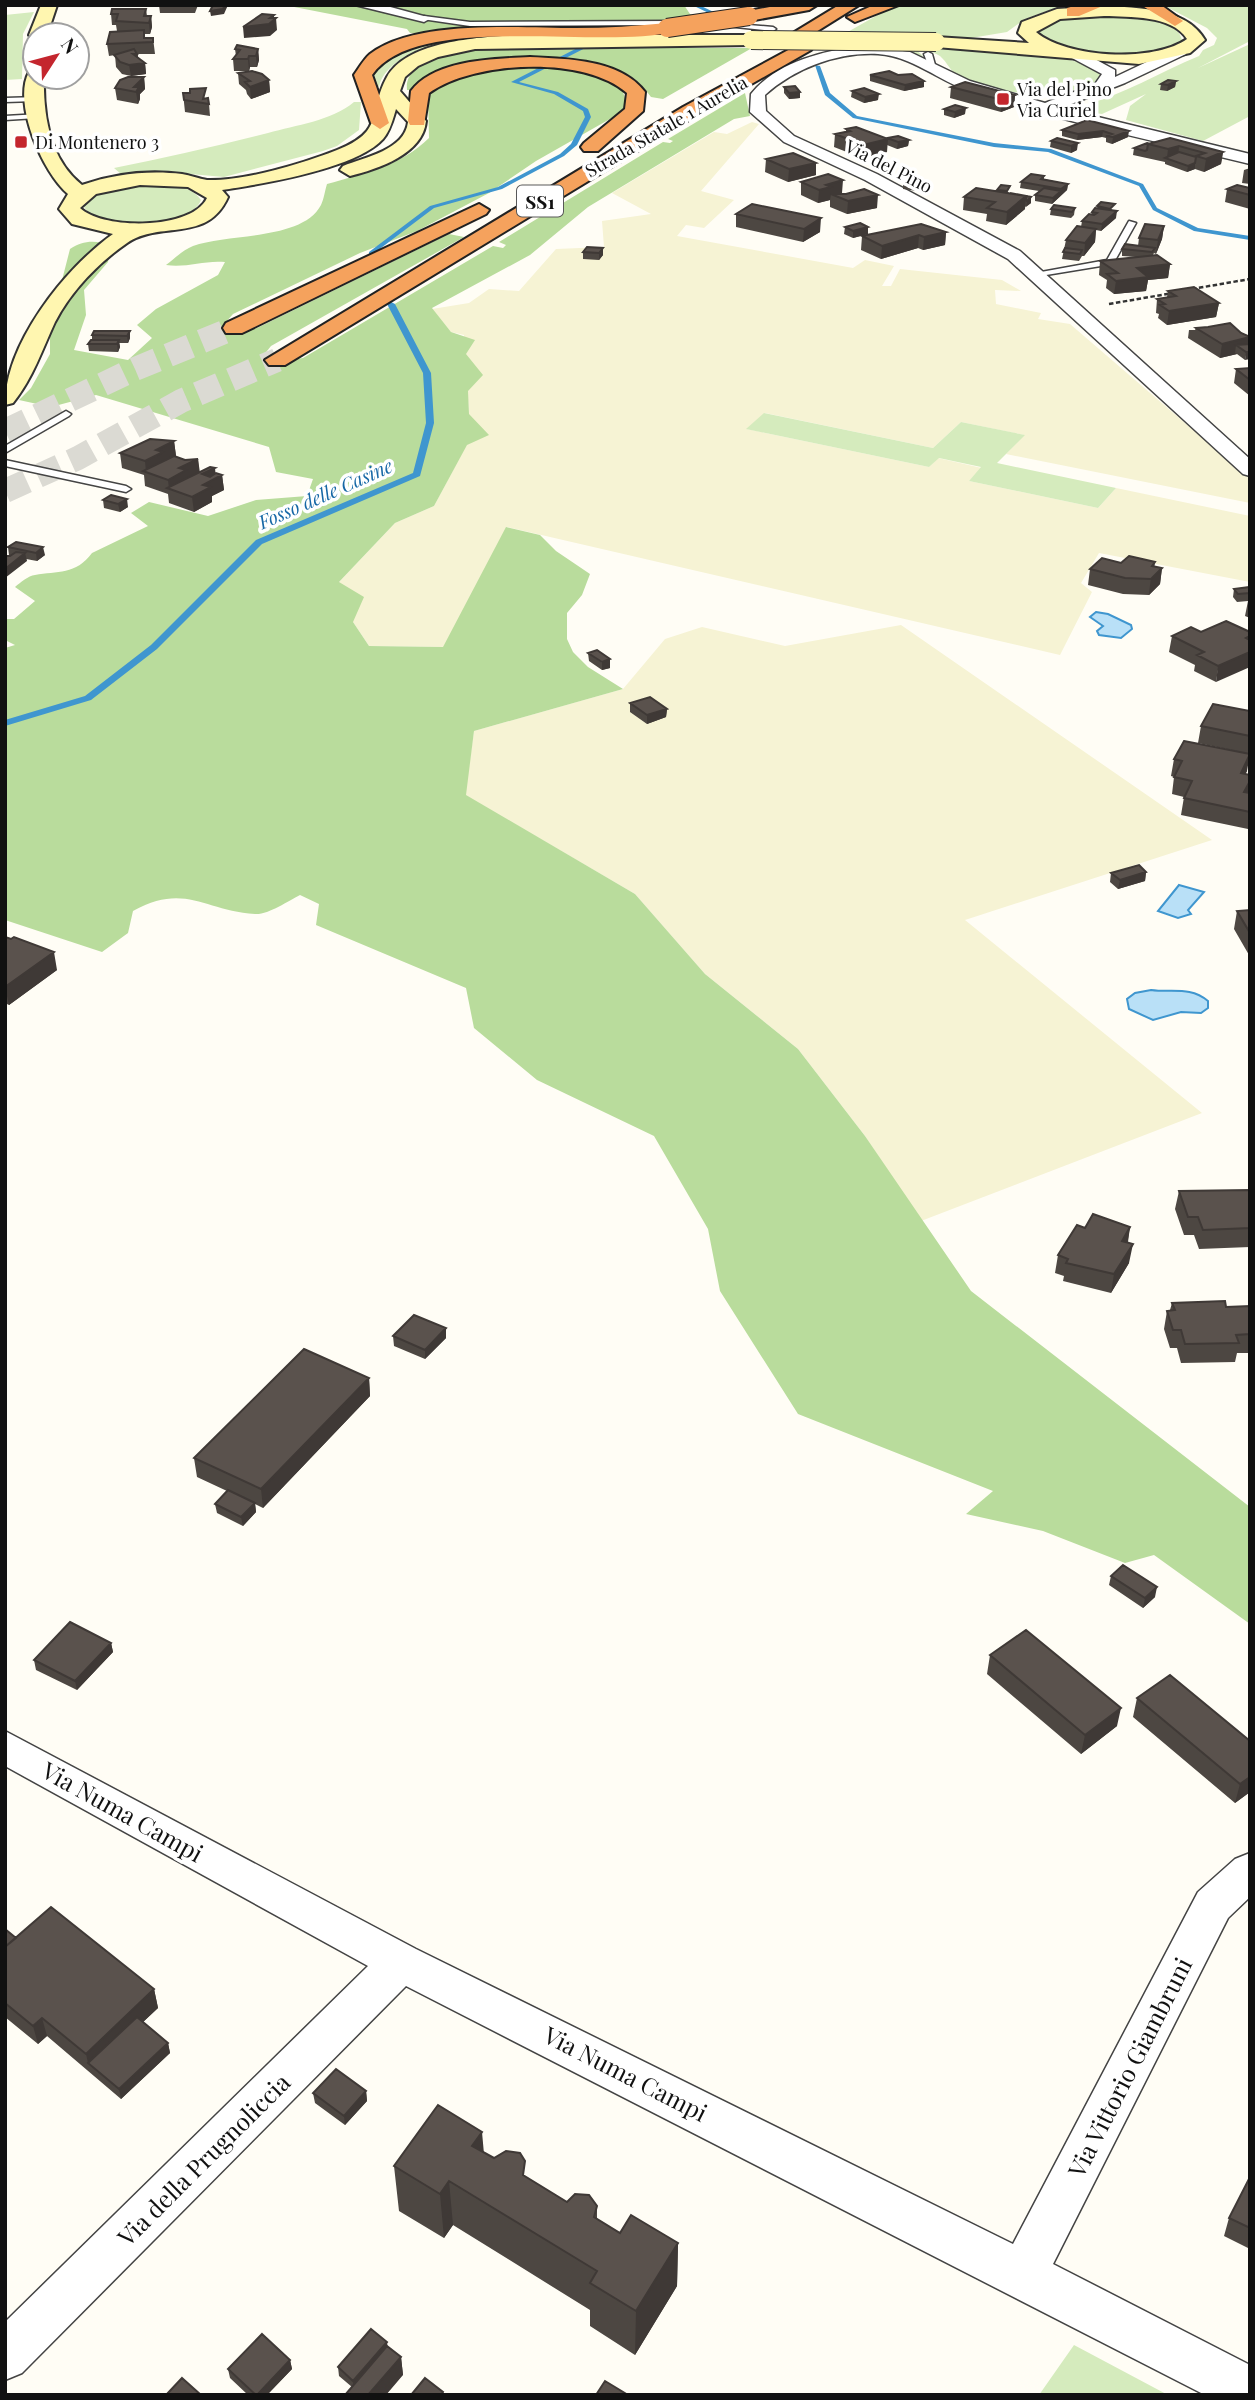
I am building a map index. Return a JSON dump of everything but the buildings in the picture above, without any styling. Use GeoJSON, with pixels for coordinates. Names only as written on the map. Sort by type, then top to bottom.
{"type":"FeatureCollection","features":[{"type":"Feature","properties":{"kind":"highway"},"geometry":{"type":"LineString","coordinates":[[380,123],[363,75],[377,57],[403,45],[466,34],[619,32],[749,16],[809,5]]}},
{"type":"Feature","properties":{"kind":"highway","name":"Strada Statale 1 Aurelia"},"geometry":{"type":"LineString","coordinates":[[534,181],[795,38],[853,11],[876,5]]}},
{"type":"Feature","properties":{"kind":"highway"},"geometry":{"type":"LineString","coordinates":[[853,11],[891,5]]}},
{"type":"Feature","properties":{"kind":"highway"},"geometry":{"type":"LineString","coordinates":[[1073,12],[1097,5]]}},
{"type":"Feature","properties":{"kind":"highway"},"geometry":{"type":"LineString","coordinates":[[1149,5],[1175,21]]}},
{"type":"Feature","properties":{"kind":"highway","name":"Strada Statale 1 Aurelia"},"geometry":{"type":"LineString","coordinates":[[277,360],[679,117],[795,38],[853,11]]}},
{"type":"Feature","properties":{"kind":"highway"},"geometry":{"type":"LineString","coordinates":[[416,121],[420,91],[438,77],[482,66],[575,66],[628,82],[637,98],[634,111],[585,153]]}},
{"type":"Feature","properties":{"kind":"highway","name":"SS1"},"geometry":{"type":"LineString","coordinates":[[234,328],[498,200]]}},
{"type":"Feature","properties":{"kind":"street"},"geometry":{"type":"LineString","coordinates":[[362,5],[424,18]]}},
{"type":"Feature","properties":{"kind":"street"},"geometry":{"type":"LineString","coordinates":[[935,52],[998,36],[1028,26],[1044,17],[1073,12],[1119,11],[1175,21],[1194,33],[1196,40],[1173,57],[1046,108]]}},
{"type":"Feature","properties":{"kind":"street"},"geometry":{"type":"LineString","coordinates":[[998,94],[1055,95],[1099,88],[1110,73],[1032,40],[1027,33],[1028,26]]}},
{"type":"Feature","properties":{"kind":"street"},"geometry":{"type":"LineString","coordinates":[[55,163],[61,169],[85,176],[122,181],[176,180],[204,186],[250,181],[340,156],[366,143],[376,134],[392,94],[397,73],[425,56],[483,44],[751,40],[935,52],[1068,53],[1134,58],[1181,51]]}},
{"type":"Feature","properties":{"kind":"street","name":"Via del Pino"},"geometry":{"type":"LineString","coordinates":[[1250,159],[1046,108],[955,81],[935,52],[861,50],[834,53],[760,90],[758,112],[789,139],[871,177],[1014,255],[1250,470]]}},
{"type":"Feature","properties":{"kind":"street"},"geometry":{"type":"LineString","coordinates":[[35,91],[39,138],[64,183],[80,194]]}},
{"type":"Feature","properties":{"kind":"street"},"geometry":{"type":"LineString","coordinates":[[122,181],[80,194],[70,204],[71,214],[96,226],[136,229],[174,225],[390,155],[412,138],[416,131],[416,121],[392,94]]}},
{"type":"Feature","properties":{"kind":"street"},"geometry":{"type":"LineString","coordinates":[[204,186],[218,197],[214,210]]}},
{"type":"Feature","properties":{"kind":"street"},"geometry":{"type":"LineString","coordinates":[[74,278],[73,265],[96,239],[99,233],[96,226]]}},
{"type":"Feature","properties":{"kind":"street"},"geometry":{"type":"LineString","coordinates":[[5,398],[21,378],[38,335],[74,278],[121,236],[136,229]]}},
{"type":"Feature","properties":{"kind":"street","name":"Via Numa Campi"},"geometry":{"type":"LineString","coordinates":[[5,1747],[401,1962],[1023,2274],[1250,2392]]}},
{"type":"Feature","properties":{"kind":"street","name":"Via Vittorio Giambruni"},"geometry":{"type":"LineString","coordinates":[[1023,2274],[1213,1905],[1250,1871]]}},
{"type":"Feature","properties":{"kind":"street","name":"Via della Prugnoliccia"},"geometry":{"type":"LineString","coordinates":[[5,2356],[401,1962]]}},
{"type":"Feature","properties":{"kind":"lane"},"geometry":{"type":"LineString","coordinates":[[424,18],[470,24],[669,25]]}},
{"type":"Feature","properties":{"kind":"lane"},"geometry":{"type":"LineString","coordinates":[[717,23],[795,38]]}},
{"type":"Feature","properties":{"kind":"lane"},"geometry":{"type":"LineString","coordinates":[[5,100],[36,108]]}},
{"type":"Feature","properties":{"kind":"lane"},"geometry":{"type":"LineString","coordinates":[[5,118],[36,108]]}},
{"type":"Feature","properties":{"kind":"lane"},"geometry":{"type":"LineString","coordinates":[[1034,274],[1110,262],[1132,223]]}},
{"type":"Feature","properties":{"kind":"lane"},"geometry":{"type":"LineString","coordinates":[[5,450],[66,414]]}},
{"type":"Feature","properties":{"kind":"lane"},"geometry":{"type":"LineString","coordinates":[[5,463],[126,489]]}},
{"type":"Feature","properties":{"kind":"path"},"geometry":{"type":"LineString","coordinates":[[1074,310],[1250,279]]}},
{"type":"Feature","properties":{"kind":"shaded area"},"geometry":{"type":"Polygon","coordinates":[[[752,122],[759,124],[701,191],[734,200],[704,228],[686,225],[677,236],[853,268],[865,260],[894,266],[882,286],[891,286],[900,269],[1002,280],[1021,291],[995,290],[996,304],[1041,313],[1038,319],[1070,324],[1250,479],[1250,503],[1006,454],[1024,435],[961,422],[933,448],[765,413],[747,429],[929,467],[938,458],[982,468],[969,481],[1098,508],[1116,488],[1250,516],[1250,582],[1099,553],[1081,583],[1092,592],[1060,655],[507,527],[444,647],[369,646],[353,622],[339,582],[395,523],[434,506],[467,444],[469,415],[464,335],[451,332],[432,309],[469,303],[489,289],[519,291],[556,249],[604,247],[602,221],[651,214],[612,193],[714,132],[727,134],[752,122]]]}},
{"type":"Feature","properties":{"kind":"shaded area"},"geometry":{"type":"Polygon","coordinates":[[[901,625],[1212,840],[965,920],[1202,1113],[921,1221],[865,1136],[798,1049],[705,974],[635,894],[465,795],[474,731],[623,689],[665,639],[702,627],[785,646],[901,625]]]}},
{"type":"Feature","properties":{"kind":"green space"},"geometry":{"type":"Polygon","coordinates":[[[284,5],[684,5],[690,14],[701,18],[556,34],[446,35],[410,33],[407,29],[284,5]]]}},
{"type":"Feature","properties":{"kind":"green space"},"geometry":{"type":"Polygon","coordinates":[[[905,5],[1085,5],[1047,11],[1025,19],[1007,32],[965,39],[932,49],[997,49],[1039,53],[1101,70],[1104,76],[1074,90],[1054,93],[1010,92],[972,83],[956,74],[940,56],[910,44],[924,57],[904,49],[837,38],[883,12],[905,5]]]}},
{"type":"Feature","properties":{"kind":"green space"},"geometry":{"type":"Polygon","coordinates":[[[1163,5],[1250,5],[1250,41],[1198,68],[1250,44],[1250,116],[1203,141],[1126,120],[1130,106],[1146,94],[1102,114],[1081,111],[1082,106],[1141,83],[1199,56],[1203,50],[1214,45],[1217,38],[1207,28],[1163,5]]]}},
{"type":"Feature","properties":{"kind":"green space"},"geometry":{"type":"Polygon","coordinates":[[[34,12],[30,21],[21,21],[21,79],[5,80],[5,15],[34,12]]]}},
{"type":"Feature","properties":{"kind":"green space"},"geometry":{"type":"Polygon","coordinates":[[[1088,14],[1156,21],[1178,31],[1182,40],[1170,48],[1153,53],[1110,55],[1067,48],[1040,33],[1040,29],[1056,19],[1088,14]]]}},
{"type":"Feature","properties":{"kind":"green space"},"geometry":{"type":"Polygon","coordinates":[[[507,35],[453,43],[414,53],[386,73],[379,87],[371,83],[375,65],[403,48],[448,38],[507,35]]]}},
{"type":"Feature","properties":{"kind":"green space"},"geometry":{"type":"Polygon","coordinates":[[[484,48],[752,48],[663,99],[651,97],[629,75],[580,65],[478,66],[448,71],[425,79],[412,90],[407,90],[408,79],[414,70],[435,57],[484,48]]]}},
{"type":"Feature","properties":{"kind":"green space"},"geometry":{"type":"Polygon","coordinates":[[[510,68],[563,69],[602,76],[616,84],[624,95],[624,111],[536,161],[489,193],[417,231],[360,253],[233,314],[226,322],[227,328],[240,331],[257,328],[449,234],[464,237],[271,346],[263,356],[271,363],[303,358],[493,246],[503,248],[506,245],[499,242],[663,142],[670,143],[673,141],[668,139],[745,93],[750,116],[734,119],[588,207],[530,255],[432,308],[451,332],[475,340],[466,354],[483,375],[468,391],[469,414],[489,435],[467,445],[434,506],[395,523],[339,582],[364,597],[353,622],[369,646],[443,647],[506,527],[540,535],[556,551],[590,574],[582,595],[567,613],[567,639],[573,652],[588,667],[623,689],[474,731],[466,795],[635,894],[705,974],[798,1049],[865,1136],[971,1291],[1250,1507],[1250,1624],[1154,1555],[1125,1563],[1043,1531],[966,1514],[993,1491],[798,1414],[720,1291],[708,1229],[654,1136],[537,1080],[474,1028],[466,988],[316,925],[319,904],[300,895],[272,910],[255,914],[195,900],[167,899],[133,911],[128,933],[102,952],[5,920],[5,648],[15,645],[5,640],[5,619],[14,619],[35,601],[15,587],[32,576],[73,569],[92,553],[148,526],[131,513],[149,502],[208,516],[256,500],[307,496],[313,479],[276,472],[269,447],[96,395],[51,407],[19,400],[31,388],[50,354],[50,327],[70,249],[89,242],[111,245],[108,262],[84,290],[86,315],[74,350],[128,360],[152,338],[137,325],[156,309],[218,275],[225,262],[166,265],[179,255],[193,246],[207,242],[263,234],[298,225],[311,217],[321,205],[327,184],[394,162],[429,138],[428,94],[464,73],[510,68]]]}},
{"type":"Feature","properties":{"kind":"green space"},"geometry":{"type":"Polygon","coordinates":[[[354,102],[361,102],[359,130],[337,146],[323,151],[224,177],[168,172],[121,174],[114,168],[313,122],[335,114],[354,102]]]}},
{"type":"Feature","properties":{"kind":"green space"},"geometry":{"type":"Polygon","coordinates":[[[161,184],[180,187],[201,200],[194,209],[181,216],[144,223],[107,220],[93,215],[84,207],[87,201],[98,193],[134,185],[161,184]]]}},
{"type":"Feature","properties":{"kind":"green space"},"geometry":{"type":"Polygon","coordinates":[[[764,413],[933,448],[961,422],[1025,435],[997,463],[1116,488],[1098,508],[969,481],[981,467],[939,458],[929,467],[746,429],[764,413]]]}},
{"type":"Feature","properties":{"kind":"green space"},"geometry":{"type":"Polygon","coordinates":[[[1074,2345],[1168,2395],[1039,2395],[1074,2345]]]}},
{"type":"Feature","properties":{"kind":"water"},"geometry":{"type":"Polygon","coordinates":[[[1096,612],[1108,614],[1131,625],[1132,629],[1121,638],[1099,635],[1097,631],[1103,626],[1090,617],[1096,612]]]}},
{"type":"Feature","properties":{"kind":"water"},"geometry":{"type":"Polygon","coordinates":[[[1179,885],[1204,892],[1188,910],[1191,914],[1178,918],[1158,911],[1179,885]]]}},
{"type":"Feature","properties":{"kind":"water"},"geometry":{"type":"Polygon","coordinates":[[[1151,990],[1194,993],[1208,1001],[1208,1008],[1201,1013],[1181,1012],[1153,1020],[1129,1009],[1127,999],[1135,993],[1151,990]]]}},
{"type":"Feature","properties":{"kind":"waterway"},"geometry":{"type":"LineString","coordinates":[[694,5],[719,16]]}},
{"type":"Feature","properties":{"kind":"waterway","name":"Fosso delle Casine"},"geometry":{"type":"LineString","coordinates":[[371,253],[432,207],[500,188],[562,155],[574,145],[588,117],[586,110],[556,93],[514,82],[591,43]]}},
{"type":"Feature","properties":{"kind":"waterway"},"geometry":{"type":"LineString","coordinates":[[817,66],[827,94],[855,117],[994,145],[1049,150],[1141,185],[1155,209],[1196,230],[1250,238]]}},
{"type":"Feature","properties":{"kind":"waterway","name":"Fosso delle Casine"},"geometry":{"type":"LineString","coordinates":[[5,723],[88,698],[154,647],[259,542],[417,474],[430,423],[427,373],[391,304]]}},
{"type":"Feature","properties":{"kind":"tunnel"},"geometry":{"type":"LineString","coordinates":[[5,431],[135,369],[234,328]]}},
{"type":"Feature","properties":{"kind":"tunnel"},"geometry":{"type":"LineString","coordinates":[[5,491],[78,458],[181,401],[277,360]]}},
{"type":"Feature","properties":{"kind":"place","name":"Via del Pino Via Curiel"},"geometry":{"type":"Point","coordinates":[1003,99]}},
{"type":"Feature","properties":{"kind":"place","name":"Di Montenero 3"},"geometry":{"type":"Point","coordinates":[21,142]}}]}
